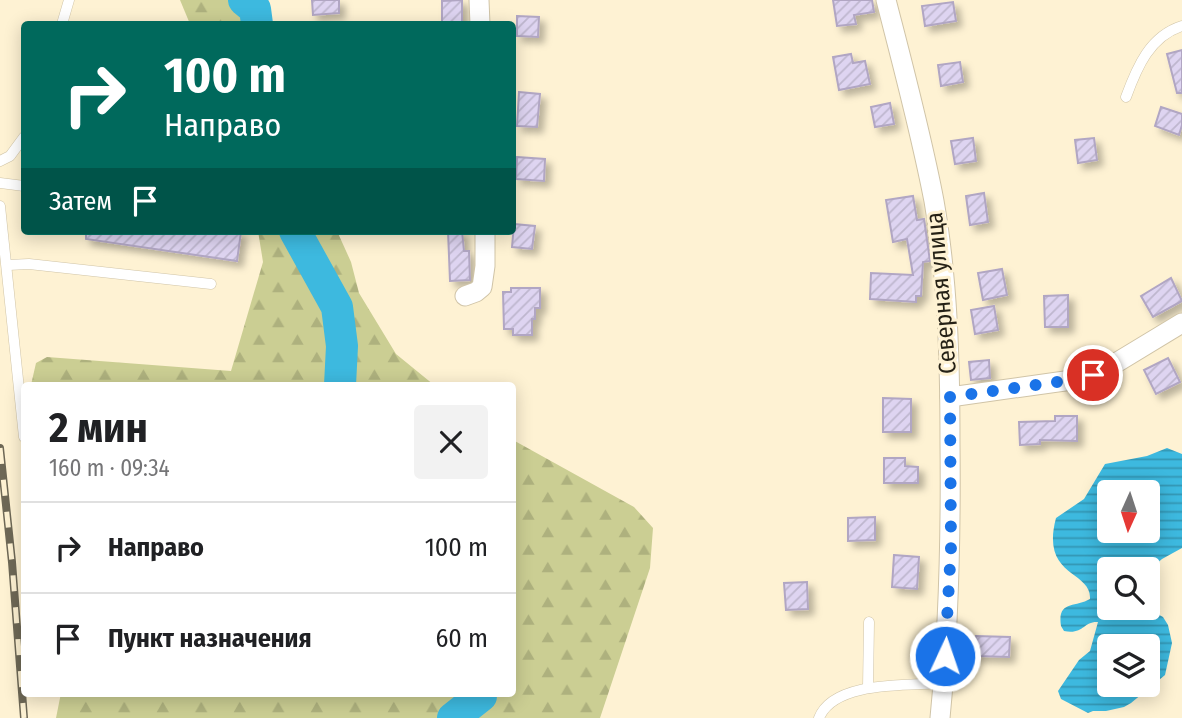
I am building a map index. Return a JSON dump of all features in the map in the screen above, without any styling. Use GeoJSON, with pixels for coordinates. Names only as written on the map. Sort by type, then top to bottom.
{"type":"FeatureCollection","features":[{"type":"Feature","properties":{"kind":"street"},"geometry":{"type":"LineString","coordinates":[[479,0],[480,21]]}},
{"type":"Feature","properties":{"kind":"street","name":"Северная улица"},"geometry":{"type":"LineString","coordinates":[[887,0],[934,202],[947,320],[951,547],[940,718]]}},
{"type":"Feature","properties":{"kind":"street"},"geometry":{"type":"LineString","coordinates":[[465,296],[482,287],[485,235]]}},
{"type":"Feature","properties":{"kind":"street"},"geometry":{"type":"LineString","coordinates":[[950,397],[1093,375],[1182,323]]}},
{"type":"Feature","properties":{"kind":"lane"},"geometry":{"type":"LineString","coordinates":[[63,21],[69,0]]}},
{"type":"Feature","properties":{"kind":"lane"},"geometry":{"type":"LineString","coordinates":[[1126,97],[1140,64],[1153,43],[1167,30],[1182,26]]}},
{"type":"Feature","properties":{"kind":"lane"},"geometry":{"type":"LineString","coordinates":[[0,161],[10,156],[21,141]]}},
{"type":"Feature","properties":{"kind":"lane"},"geometry":{"type":"LineString","coordinates":[[0,183],[21,186]]}},
{"type":"Feature","properties":{"kind":"lane"},"geometry":{"type":"LineString","coordinates":[[0,206],[21,409]]}},
{"type":"Feature","properties":{"kind":"lane"},"geometry":{"type":"LineString","coordinates":[[8,265],[29,264],[211,284]]}},
{"type":"Feature","properties":{"kind":"lane"},"geometry":{"type":"LineString","coordinates":[[868,688],[869,622]]}},
{"type":"Feature","properties":{"kind":"lane"},"geometry":{"type":"LineString","coordinates":[[819,718],[821,712],[848,693],[868,688],[944,683]]}},
{"type":"Feature","properties":{"kind":"green space"},"geometry":{"type":"Polygon","coordinates":[[[180,0],[250,0],[261,21],[189,21],[180,0]]]}},
{"type":"Feature","properties":{"kind":"green space"},"geometry":{"type":"Polygon","coordinates":[[[259,235],[339,235],[351,262],[359,293],[396,354],[430,382],[32,382],[36,363],[47,357],[231,371],[263,262],[259,235]]]}},
{"type":"Feature","properties":{"kind":"green space"},"geometry":{"type":"Polygon","coordinates":[[[516,442],[634,507],[653,528],[650,568],[600,718],[56,718],[60,697],[516,697],[516,442]]]}},
{"type":"Feature","properties":{"kind":"water"},"geometry":{"type":"Polygon","coordinates":[[[1167,448],[1182,454],[1182,548],[1160,561],[1160,557],[1097,557],[1097,620],[1160,620],[1160,615],[1168,625],[1172,643],[1165,675],[1160,679],[1160,634],[1097,634],[1097,697],[1138,697],[1124,707],[1088,713],[1061,699],[1058,691],[1079,660],[1090,651],[1098,622],[1071,632],[1064,631],[1061,626],[1060,618],[1064,608],[1090,599],[1083,583],[1060,562],[1053,538],[1056,518],[1084,499],[1105,464],[1147,456],[1167,448]]]}},
{"type":"Feature","properties":{"kind":"building"},"geometry":{"type":"Polygon","coordinates":[[[312,0],[339,0],[339,13],[313,15],[312,0]]]}},
{"type":"Feature","properties":{"kind":"building"},"geometry":{"type":"Polygon","coordinates":[[[462,0],[462,21],[442,21],[442,1],[462,0]]]}},
{"type":"Feature","properties":{"kind":"building"},"geometry":{"type":"Polygon","coordinates":[[[833,0],[872,0],[874,12],[854,15],[856,24],[837,26],[833,0]]]}},
{"type":"Feature","properties":{"kind":"building"},"geometry":{"type":"Polygon","coordinates":[[[953,2],[956,21],[925,26],[922,6],[953,2]]]}},
{"type":"Feature","properties":{"kind":"building"},"geometry":{"type":"Polygon","coordinates":[[[517,16],[539,17],[538,37],[517,36],[517,16]]]}},
{"type":"Feature","properties":{"kind":"building"},"geometry":{"type":"Polygon","coordinates":[[[1182,50],[1182,93],[1177,93],[1167,54],[1182,50]]]}},
{"type":"Feature","properties":{"kind":"building"},"geometry":{"type":"Polygon","coordinates":[[[851,54],[853,63],[865,61],[870,84],[839,90],[833,57],[851,54]]]}},
{"type":"Feature","properties":{"kind":"building"},"geometry":{"type":"Polygon","coordinates":[[[960,62],[963,82],[941,86],[938,65],[960,62]]]}},
{"type":"Feature","properties":{"kind":"building"},"geometry":{"type":"Polygon","coordinates":[[[519,92],[540,94],[537,127],[517,126],[519,92]]]}},
{"type":"Feature","properties":{"kind":"building"},"geometry":{"type":"Polygon","coordinates":[[[890,103],[894,124],[875,127],[871,107],[890,103]]]}},
{"type":"Feature","properties":{"kind":"building"},"geometry":{"type":"Polygon","coordinates":[[[1161,107],[1182,114],[1179,135],[1155,126],[1161,107]]]}},
{"type":"Feature","properties":{"kind":"building"},"geometry":{"type":"Polygon","coordinates":[[[973,138],[976,161],[955,164],[951,141],[973,138]]]}},
{"type":"Feature","properties":{"kind":"building"},"geometry":{"type":"Polygon","coordinates":[[[1094,138],[1097,160],[1078,163],[1075,140],[1094,138]]]}},
{"type":"Feature","properties":{"kind":"building"},"geometry":{"type":"Polygon","coordinates":[[[517,157],[545,159],[544,181],[516,179],[517,157]]]}},
{"type":"Feature","properties":{"kind":"building"},"geometry":{"type":"Polygon","coordinates":[[[984,193],[988,222],[970,225],[966,196],[984,193]]]}},
{"type":"Feature","properties":{"kind":"building"},"geometry":{"type":"Polygon","coordinates":[[[913,196],[917,220],[924,219],[930,261],[923,262],[921,296],[916,296],[916,302],[870,299],[871,273],[913,275],[907,239],[893,242],[886,200],[913,196]]]}},
{"type":"Feature","properties":{"kind":"building"},"geometry":{"type":"Polygon","coordinates":[[[516,224],[535,226],[532,249],[512,247],[516,224]]]}},
{"type":"Feature","properties":{"kind":"building"},"geometry":{"type":"Polygon","coordinates":[[[86,235],[241,235],[237,261],[86,239],[86,235]]]}},
{"type":"Feature","properties":{"kind":"building"},"geometry":{"type":"Polygon","coordinates":[[[448,235],[462,235],[464,251],[469,251],[470,280],[450,281],[448,235]]]}},
{"type":"Feature","properties":{"kind":"building"},"geometry":{"type":"Polygon","coordinates":[[[1002,269],[1007,295],[983,300],[978,273],[1002,269]]]}},
{"type":"Feature","properties":{"kind":"building"},"geometry":{"type":"Polygon","coordinates":[[[1171,278],[1182,301],[1153,317],[1141,296],[1171,278]]]}},
{"type":"Feature","properties":{"kind":"building"},"geometry":{"type":"Polygon","coordinates":[[[511,288],[540,288],[540,308],[535,308],[532,335],[513,335],[513,329],[504,329],[503,292],[511,292],[511,288]]]}},
{"type":"Feature","properties":{"kind":"building"},"geometry":{"type":"Polygon","coordinates":[[[1068,295],[1068,327],[1045,327],[1044,296],[1068,295]]]}},
{"type":"Feature","properties":{"kind":"building"},"geometry":{"type":"Polygon","coordinates":[[[994,306],[998,330],[975,334],[971,310],[994,306]]]}},
{"type":"Feature","properties":{"kind":"building"},"geometry":{"type":"Polygon","coordinates":[[[1168,358],[1180,382],[1156,394],[1144,370],[1168,358]]]}},
{"type":"Feature","properties":{"kind":"building"},"geometry":{"type":"Polygon","coordinates":[[[989,360],[990,378],[971,380],[969,362],[989,360]]]}},
{"type":"Feature","properties":{"kind":"building"},"geometry":{"type":"Polygon","coordinates":[[[883,398],[911,399],[911,432],[883,432],[883,398]]]}},
{"type":"Feature","properties":{"kind":"building"},"geometry":{"type":"Polygon","coordinates":[[[1055,416],[1077,416],[1077,441],[1040,440],[1040,444],[1020,445],[1019,422],[1055,421],[1055,416]]]}},
{"type":"Feature","properties":{"kind":"building"},"geometry":{"type":"Polygon","coordinates":[[[884,458],[905,458],[905,466],[918,467],[918,483],[884,483],[884,458]]]}},
{"type":"Feature","properties":{"kind":"building"},"geometry":{"type":"Polygon","coordinates":[[[875,517],[875,540],[848,541],[848,518],[875,517]]]}},
{"type":"Feature","properties":{"kind":"building"},"geometry":{"type":"Polygon","coordinates":[[[894,555],[919,557],[917,589],[892,587],[894,555]]]}},
{"type":"Feature","properties":{"kind":"building"},"geometry":{"type":"Polygon","coordinates":[[[807,582],[808,609],[786,610],[784,583],[807,582]]]}},
{"type":"Feature","properties":{"kind":"building"},"geometry":{"type":"Polygon","coordinates":[[[976,636],[1010,637],[1009,657],[975,656],[976,636]]]}},
{"type":"Feature","properties":{"kind":"waterway"},"geometry":{"type":"LineString","coordinates":[[244,0],[255,9],[257,21]]}},
{"type":"Feature","properties":{"kind":"waterway"},"geometry":{"type":"LineString","coordinates":[[297,235],[337,307],[342,346],[340,382]]}},
{"type":"Feature","properties":{"kind":"waterway"},"geometry":{"type":"LineString","coordinates":[[453,718],[480,697]]}},
{"type":"Feature","properties":{"kind":"railway"},"geometry":{"type":"LineString","coordinates":[[0,448],[21,679]]}},
{"type":"Feature","properties":{"kind":"railway"},"geometry":{"type":"LineString","coordinates":[[22,697],[24,718]]}},
{"type":"Feature","properties":{"kind":"route"},"geometry":{"type":"LineString","coordinates":[[945,656],[951,547],[950,397],[1093,375]]}}]}
